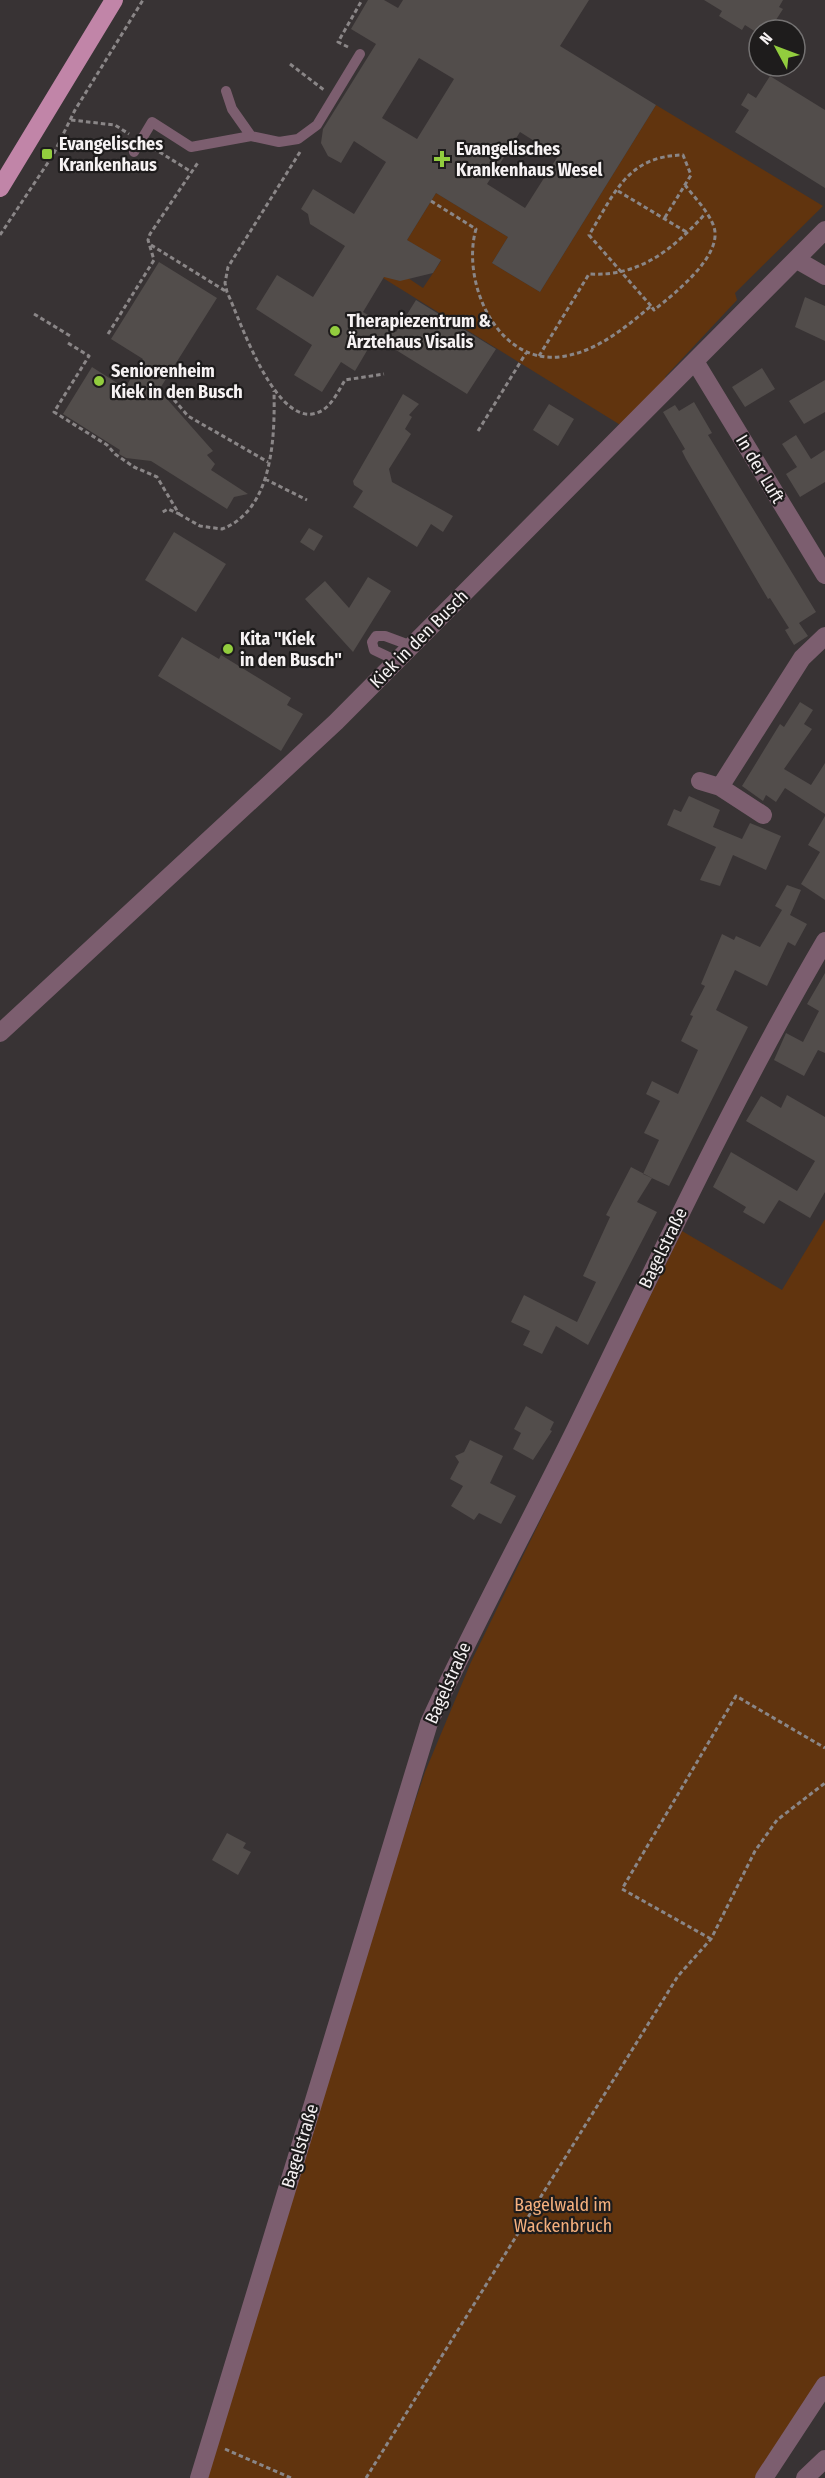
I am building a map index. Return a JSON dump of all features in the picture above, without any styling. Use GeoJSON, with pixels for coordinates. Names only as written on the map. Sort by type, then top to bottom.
{"type":"FeatureCollection","features":[{"type":"Feature","properties":{"kind":"main road"},"geometry":{"type":"LineString","coordinates":[[0,188],[114,0]]}},
{"type":"Feature","properties":{"kind":"street","name":"Kiek in den Busch"},"geometry":{"type":"LineString","coordinates":[[0,1033],[336,722],[696,363],[825,230]]}},
{"type":"Feature","properties":{"kind":"street"},"geometry":{"type":"LineString","coordinates":[[797,260],[825,276]]}},
{"type":"Feature","properties":{"kind":"street","name":"In der Luft"},"geometry":{"type":"LineString","coordinates":[[696,363],[825,575]]}},
{"type":"Feature","properties":{"kind":"street"},"geometry":{"type":"LineString","coordinates":[[720,787],[802,658],[825,636]]}},
{"type":"Feature","properties":{"kind":"street"},"geometry":{"type":"LineString","coordinates":[[700,781],[720,787],[763,815]]}},
{"type":"Feature","properties":{"kind":"street","name":"Bagelstraße"},"geometry":{"type":"LineString","coordinates":[[199,2478],[429,1723],[471,1632],[575,1429],[723,1126],[780,1017],[825,941]]}},
{"type":"Feature","properties":{"kind":"street"},"geometry":{"type":"LineString","coordinates":[[764,2478],[825,2385]]}},
{"type":"Feature","properties":{"kind":"street"},"geometry":{"type":"LineString","coordinates":[[805,2478],[825,2459]]}},
{"type":"Feature","properties":{"kind":"lane"},"geometry":{"type":"LineString","coordinates":[[134,152],[152,122],[191,147],[251,136],[279,142],[298,139],[317,125],[360,54]]}},
{"type":"Feature","properties":{"kind":"lane"},"geometry":{"type":"LineString","coordinates":[[226,91],[232,109],[251,136]]}},
{"type":"Feature","properties":{"kind":"lane"},"geometry":{"type":"LineString","coordinates":[[397,661],[374,650],[372,642],[376,636],[386,636],[412,646]]}},
{"type":"Feature","properties":{"kind":"path"},"geometry":{"type":"LineString","coordinates":[[0,236],[53,155],[75,110],[143,0]]}},
{"type":"Feature","properties":{"kind":"path"},"geometry":{"type":"LineString","coordinates":[[360,54],[338,42],[362,0]]}},
{"type":"Feature","properties":{"kind":"path"},"geometry":{"type":"LineString","coordinates":[[290,64],[306,78]]}},
{"type":"Feature","properties":{"kind":"path"},"geometry":{"type":"LineString","coordinates":[[297,149],[303,146]]}},
{"type":"Feature","properties":{"kind":"path"},"geometry":{"type":"LineString","coordinates":[[108,334],[154,260],[150,234],[190,171],[206,154]]}},
{"type":"Feature","properties":{"kind":"path"},"geometry":{"type":"LineString","coordinates":[[298,155],[228,267],[225,283],[227,292],[274,389],[296,411],[315,413],[330,404],[345,380],[384,374]]}},
{"type":"Feature","properties":{"kind":"path"},"geometry":{"type":"LineString","coordinates":[[664,219],[691,175],[683,155],[656,157],[638,166],[626,177],[590,235],[654,310],[706,257],[714,241],[714,231],[706,214],[685,185]]}},
{"type":"Feature","properties":{"kind":"path"},"geometry":{"type":"LineString","coordinates":[[617,190],[688,233]]}},
{"type":"Feature","properties":{"kind":"path"},"geometry":{"type":"LineString","coordinates":[[431,201],[476,229],[473,241],[473,266],[477,290],[485,311],[502,331],[526,352],[539,356],[561,357],[590,348],[619,332],[651,306]]}},
{"type":"Feature","properties":{"kind":"path"},"geometry":{"type":"LineString","coordinates":[[539,356],[590,274],[622,273],[655,259],[688,233],[706,214]]}},
{"type":"Feature","properties":{"kind":"path"},"geometry":{"type":"LineString","coordinates":[[150,244],[227,292]]}},
{"type":"Feature","properties":{"kind":"path"},"geometry":{"type":"LineString","coordinates":[[34,314],[72,337]]}},
{"type":"Feature","properties":{"kind":"path"},"geometry":{"type":"LineString","coordinates":[[68,343],[89,356],[54,412],[107,445],[115,454],[134,467],[157,477],[179,514]]}},
{"type":"Feature","properties":{"kind":"path"},"geometry":{"type":"LineString","coordinates":[[478,431],[526,352]]}},
{"type":"Feature","properties":{"kind":"path"},"geometry":{"type":"LineString","coordinates":[[162,513],[168,508],[212,529],[222,529],[232,525],[250,506],[261,490],[265,479],[274,422],[274,389]]}},
{"type":"Feature","properties":{"kind":"path"},"geometry":{"type":"LineString","coordinates":[[169,394],[188,416],[268,462]]}},
{"type":"Feature","properties":{"kind":"path"},"geometry":{"type":"LineString","coordinates":[[265,479],[307,500]]}},
{"type":"Feature","properties":{"kind":"path"},"geometry":{"type":"LineString","coordinates":[[711,1939],[622,1889],[736,1696],[825,1748]]}},
{"type":"Feature","properties":{"kind":"path"},"geometry":{"type":"LineString","coordinates":[[366,2478],[678,1976],[711,1939],[754,1851],[777,1820],[825,1783]]}},
{"type":"Feature","properties":{"kind":"path"},"geometry":{"type":"LineString","coordinates":[[210,2442],[291,2478]]}},
{"type":"Feature","properties":{"kind":"green space"},"geometry":{"type":"Polygon","coordinates":[[[656,105],[823,206],[735,293],[737,300],[665,377],[668,380],[622,426],[383,278],[385,276],[400,281],[405,276],[423,288],[441,261],[407,240],[436,193],[508,237],[492,263],[540,292],[656,105]]]}},
{"type":"Feature","properties":{"kind":"green space","name":"Bagelwald im Wackenbruch"},"geometry":{"type":"Polygon","coordinates":[[[825,1219],[825,2379],[760,2478],[207,2478],[385,1891],[425,1772],[471,1662],[682,1231],[782,1290],[825,1219]]]}},
{"type":"Feature","properties":{"kind":"building","name":"Evangelisches Krankenhaus Wesel"},"geometry":{"type":"Polygon","coordinates":[[[368,0],[384,0],[398,8],[403,0],[589,0],[560,46],[656,105],[540,292],[492,263],[508,237],[436,193],[407,240],[441,260],[433,273],[400,281],[384,277],[363,312],[396,332],[416,300],[496,349],[467,394],[375,337],[355,371],[341,362],[322,392],[294,375],[312,345],[256,309],[277,275],[313,297],[345,246],[310,224],[308,214],[301,209],[313,189],[354,214],[386,162],[354,141],[341,163],[328,156],[321,143],[323,129],[376,44],[351,29],[368,0]],[[419,58],[382,118],[417,139],[454,79],[419,58]],[[520,132],[487,184],[525,208],[558,156],[520,132]]]}},
{"type":"Feature","properties":{"kind":"building"},"geometry":{"type":"Polygon","coordinates":[[[704,0],[783,0],[779,7],[783,9],[777,18],[747,18],[747,26],[745,25],[742,30],[719,16],[722,11],[704,0]]]}},
{"type":"Feature","properties":{"kind":"building"},"geometry":{"type":"Polygon","coordinates":[[[769,78],[773,78],[825,110],[825,188],[735,132],[749,110],[741,105],[748,93],[756,98],[769,78]]]}},
{"type":"Feature","properties":{"kind":"building","name":"Seniorenheim Kiek in den Busch"},"geometry":{"type":"Polygon","coordinates":[[[159,262],[217,298],[159,390],[213,451],[207,455],[215,464],[211,470],[248,494],[234,497],[227,509],[151,461],[126,458],[119,454],[120,450],[63,414],[92,367],[125,388],[143,359],[111,339],[159,262]]]}},
{"type":"Feature","properties":{"kind":"building"},"geometry":{"type":"Polygon","coordinates":[[[805,297],[825,306],[825,341],[795,327],[805,297]]]}},
{"type":"Feature","properties":{"kind":"building"},"geometry":{"type":"Polygon","coordinates":[[[762,368],[775,389],[745,407],[732,387],[762,368]]]}},
{"type":"Feature","properties":{"kind":"building"},"geometry":{"type":"Polygon","coordinates":[[[825,380],[825,412],[804,424],[789,401],[825,380]]]}},
{"type":"Feature","properties":{"kind":"building"},"geometry":{"type":"Polygon","coordinates":[[[403,394],[419,404],[409,415],[412,417],[405,429],[411,434],[389,469],[392,482],[453,516],[443,532],[431,524],[417,547],[353,507],[363,491],[354,485],[353,481],[403,394]]]}},
{"type":"Feature","properties":{"kind":"building"},"geometry":{"type":"Polygon","coordinates":[[[694,402],[712,433],[708,435],[816,612],[799,623],[808,636],[794,645],[785,630],[789,628],[770,598],[768,599],[686,459],[682,451],[685,449],[663,412],[675,405],[679,411],[694,402]]]}},
{"type":"Feature","properties":{"kind":"building"},"geometry":{"type":"Polygon","coordinates":[[[549,404],[574,419],[558,446],[533,430],[549,404]]]}},
{"type":"Feature","properties":{"kind":"building"},"geometry":{"type":"Polygon","coordinates":[[[796,435],[811,459],[825,450],[825,482],[800,497],[786,474],[797,467],[782,444],[796,435]]]}},
{"type":"Feature","properties":{"kind":"building"},"geometry":{"type":"Polygon","coordinates":[[[309,528],[323,536],[314,551],[300,542],[309,528]]]}},
{"type":"Feature","properties":{"kind":"building"},"geometry":{"type":"Polygon","coordinates":[[[174,532],[226,564],[196,612],[145,580],[174,532]]]}},
{"type":"Feature","properties":{"kind":"building"},"geometry":{"type":"Polygon","coordinates":[[[368,577],[391,591],[353,652],[305,599],[325,581],[349,608],[368,577]]]}},
{"type":"Feature","properties":{"kind":"building"},"geometry":{"type":"Polygon","coordinates":[[[182,637],[219,659],[221,655],[291,698],[287,705],[303,714],[281,751],[158,676],[182,637]]]}},
{"type":"Feature","properties":{"kind":"building"},"geometry":{"type":"Polygon","coordinates":[[[800,702],[813,710],[804,724],[812,729],[784,769],[811,785],[825,763],[825,814],[785,788],[776,802],[766,795],[763,801],[742,786],[780,724],[784,727],[800,702]]]}},
{"type":"Feature","properties":{"kind":"building"},"geometry":{"type":"Polygon","coordinates":[[[689,796],[720,810],[713,827],[742,839],[750,823],[781,836],[766,870],[733,855],[720,886],[700,880],[716,847],[667,825],[674,809],[681,812],[689,796]]]}},
{"type":"Feature","properties":{"kind":"building"},"geometry":{"type":"Polygon","coordinates":[[[825,816],[825,900],[801,884],[820,852],[808,845],[825,816]]]}},
{"type":"Feature","properties":{"kind":"building"},"geometry":{"type":"Polygon","coordinates":[[[787,885],[801,890],[790,915],[807,924],[795,946],[788,942],[767,986],[735,970],[716,1010],[748,1027],[669,1186],[643,1174],[659,1140],[644,1133],[660,1101],[646,1094],[652,1081],[678,1094],[698,1050],[681,1041],[693,1016],[690,1015],[705,986],[701,984],[722,934],[734,940],[736,936],[760,947],[782,910],[775,906],[787,885]]]}},
{"type":"Feature","properties":{"kind":"building"},"geometry":{"type":"Polygon","coordinates":[[[825,973],[825,1053],[818,1050],[804,1076],[774,1060],[786,1033],[803,1042],[819,1011],[807,1004],[825,973]]]}},
{"type":"Feature","properties":{"kind":"building"},"geometry":{"type":"Polygon","coordinates":[[[787,1095],[825,1117],[825,1192],[810,1218],[779,1200],[764,1224],[743,1212],[746,1207],[713,1187],[731,1152],[797,1191],[815,1161],[746,1121],[761,1096],[781,1108],[787,1095]]]}},
{"type":"Feature","properties":{"kind":"building"},"geometry":{"type":"Polygon","coordinates":[[[631,1167],[652,1178],[637,1202],[657,1212],[588,1345],[556,1326],[542,1354],[523,1345],[530,1331],[511,1322],[524,1295],[577,1322],[596,1282],[583,1276],[610,1217],[606,1215],[631,1167]]]}},
{"type":"Feature","properties":{"kind":"building"},"geometry":{"type":"Polygon","coordinates":[[[526,1406],[554,1422],[550,1430],[552,1431],[533,1460],[513,1449],[521,1433],[514,1429],[526,1406]]]}},
{"type":"Feature","properties":{"kind":"building"},"geometry":{"type":"Polygon","coordinates":[[[470,1440],[503,1456],[490,1483],[516,1496],[501,1524],[479,1513],[474,1520],[451,1506],[463,1486],[450,1479],[459,1462],[455,1456],[464,1452],[470,1440]]]}},
{"type":"Feature","properties":{"kind":"building"},"geometry":{"type":"Polygon","coordinates":[[[227,1833],[246,1843],[243,1848],[251,1852],[238,1875],[212,1860],[227,1833]]]}},
{"type":"Feature","properties":{"kind":"place","name":"Evangelisches Krankenhaus"},"geometry":{"type":"Point","coordinates":[47,154]}},
{"type":"Feature","properties":{"kind":"place","name":"Evangelisches Krankenhaus Wesel"},"geometry":{"type":"Point","coordinates":[442,159]}},
{"type":"Feature","properties":{"kind":"place","name":"Therapiezentrum & Ärztehaus Visalis"},"geometry":{"type":"Point","coordinates":[335,331]}},
{"type":"Feature","properties":{"kind":"place","name":"Seniorenheim Kiek in den Busch"},"geometry":{"type":"Point","coordinates":[99,381]}},
{"type":"Feature","properties":{"kind":"place","name":"Kita \"Kiek in den Busch\""},"geometry":{"type":"Point","coordinates":[228,649]}}]}
